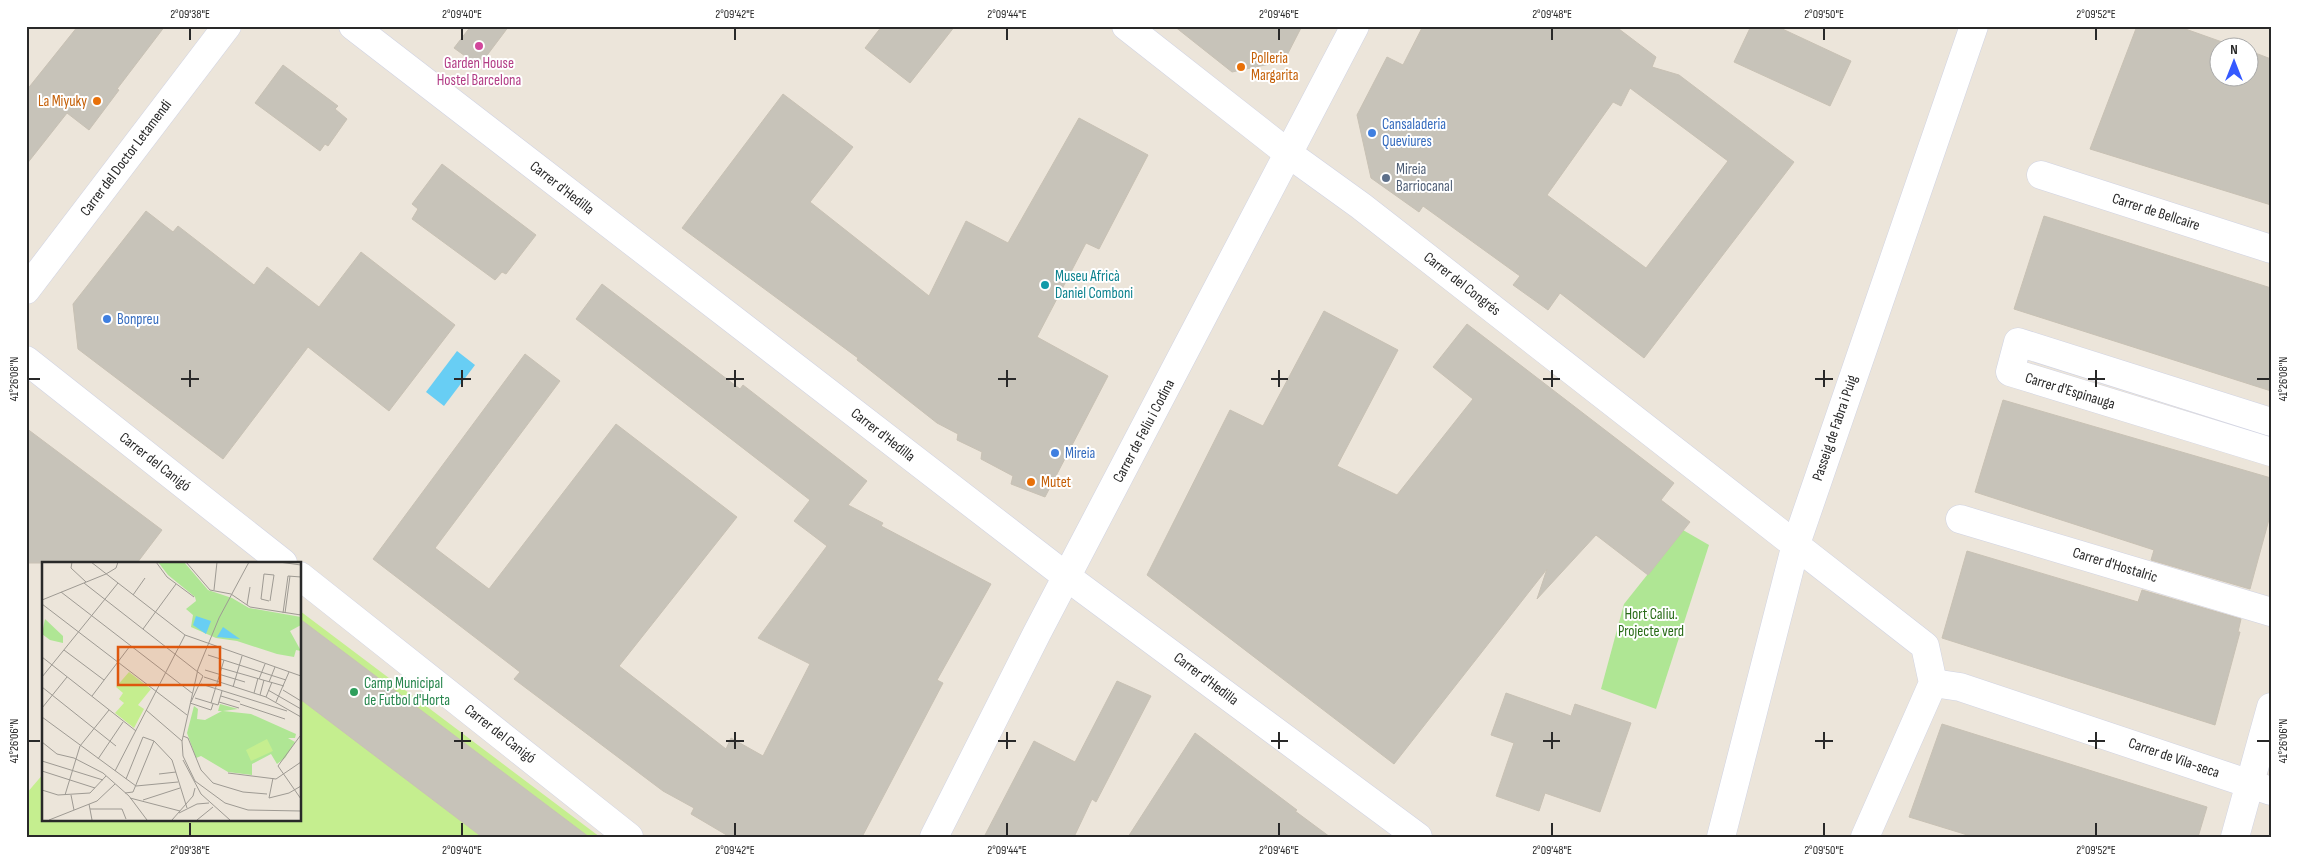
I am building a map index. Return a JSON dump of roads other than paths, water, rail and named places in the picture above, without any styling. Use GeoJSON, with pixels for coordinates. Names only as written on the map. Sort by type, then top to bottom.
{"type":"FeatureCollection","features":[{"type":"Feature","properties":{"kind":"street","name":"Carrer del Doctor Letamendi"},"geometry":{"type":"LineString","coordinates":[[26,290],[226,26]]}},
{"type":"Feature","properties":{"kind":"street","name":"Carrer d'Hedilla"},"geometry":{"type":"LineString","coordinates":[[353,26],[1067,577],[1418,837]]}},
{"type":"Feature","properties":{"kind":"street","name":"Carrer del Congrés"},"geometry":{"type":"LineString","coordinates":[[1126,26],[1289,154],[1369,212],[1925,646],[1933,683]]}},
{"type":"Feature","properties":{"kind":"street","name":"Carrer de Feliu i Codina"},"geometry":{"type":"LineString","coordinates":[[934,837],[1067,577],[1355,26]]}},
{"type":"Feature","properties":{"kind":"street","name":"Passeig de Fabra i Puig"},"geometry":{"type":"LineString","coordinates":[[1721,837],[1796,544],[1974,26]]}},
{"type":"Feature","properties":{"kind":"street","name":"Carrer de Bellcaire"},"geometry":{"type":"LineString","coordinates":[[2041,175],[2271,249]]}},
{"type":"Feature","properties":{"kind":"street","name":"Carrer d'Espinauga"},"geometry":{"type":"LineString","coordinates":[[2271,422],[2018,342],[2010,372],[2271,452]]}},
{"type":"Feature","properties":{"kind":"street","name":"Carrer del Canigó"},"geometry":{"type":"LineString","coordinates":[[26,360],[282,562]]}},
{"type":"Feature","properties":{"kind":"street","name":"Carrer d'Hostalric"},"geometry":{"type":"LineString","coordinates":[[1960,518],[2271,612]]}},
{"type":"Feature","properties":{"kind":"street","name":"Carrer del Canigó"},"geometry":{"type":"LineString","coordinates":[[301,577],[629,837]]}},
{"type":"Feature","properties":{"kind":"street","name":"Carrer de Vila-seca"},"geometry":{"type":"LineString","coordinates":[[1933,683],[1960,686],[2260,787]]}},
{"type":"Feature","properties":{"kind":"street"},"geometry":{"type":"LineString","coordinates":[[1870,836],[1933,683]]}},
{"type":"Feature","properties":{"kind":"street"},"geometry":{"type":"LineString","coordinates":[[2235,837],[2260,787],[2271,707]]}},
{"type":"Feature","properties":{"kind":"water"},"geometry":{"type":"Polygon","coordinates":[[[457,351],[475,365],[444,406],[426,392],[457,351]]]}},
{"type":"Feature","properties":{"kind":"place","name":"Garden House Hostel Barcelona"},"geometry":{"type":"Point","coordinates":[479,46]}},
{"type":"Feature","properties":{"kind":"place","name":"Polleria Margarita"},"geometry":{"type":"Point","coordinates":[1241,67]}},
{"type":"Feature","properties":{"kind":"place","name":"La Miyuky"},"geometry":{"type":"Point","coordinates":[97,101]}},
{"type":"Feature","properties":{"kind":"place","name":"Cansaladeria Queviures"},"geometry":{"type":"Point","coordinates":[1372,133]}},
{"type":"Feature","properties":{"kind":"place","name":"Mireia Barriocanal"},"geometry":{"type":"Point","coordinates":[1386,178]}},
{"type":"Feature","properties":{"kind":"place","name":"Museu Africà Daniel Comboni"},"geometry":{"type":"Point","coordinates":[1045,285]}},
{"type":"Feature","properties":{"kind":"place","name":"Bonpreu"},"geometry":{"type":"Point","coordinates":[107,319]}},
{"type":"Feature","properties":{"kind":"place","name":"Mireia"},"geometry":{"type":"Point","coordinates":[1055,453]}},
{"type":"Feature","properties":{"kind":"place","name":"Mutet"},"geometry":{"type":"Point","coordinates":[1031,482]}},
{"type":"Feature","properties":{"kind":"place","name":"Camp Municipal de Futbol d'Horta"},"geometry":{"type":"Point","coordinates":[354,692]}},
{"type":"Feature","properties":{"kind":"park label","name":"Hort Caliu. Projecte verd"},"geometry":{"type":"Point","coordinates":[1651,622]}}]}
